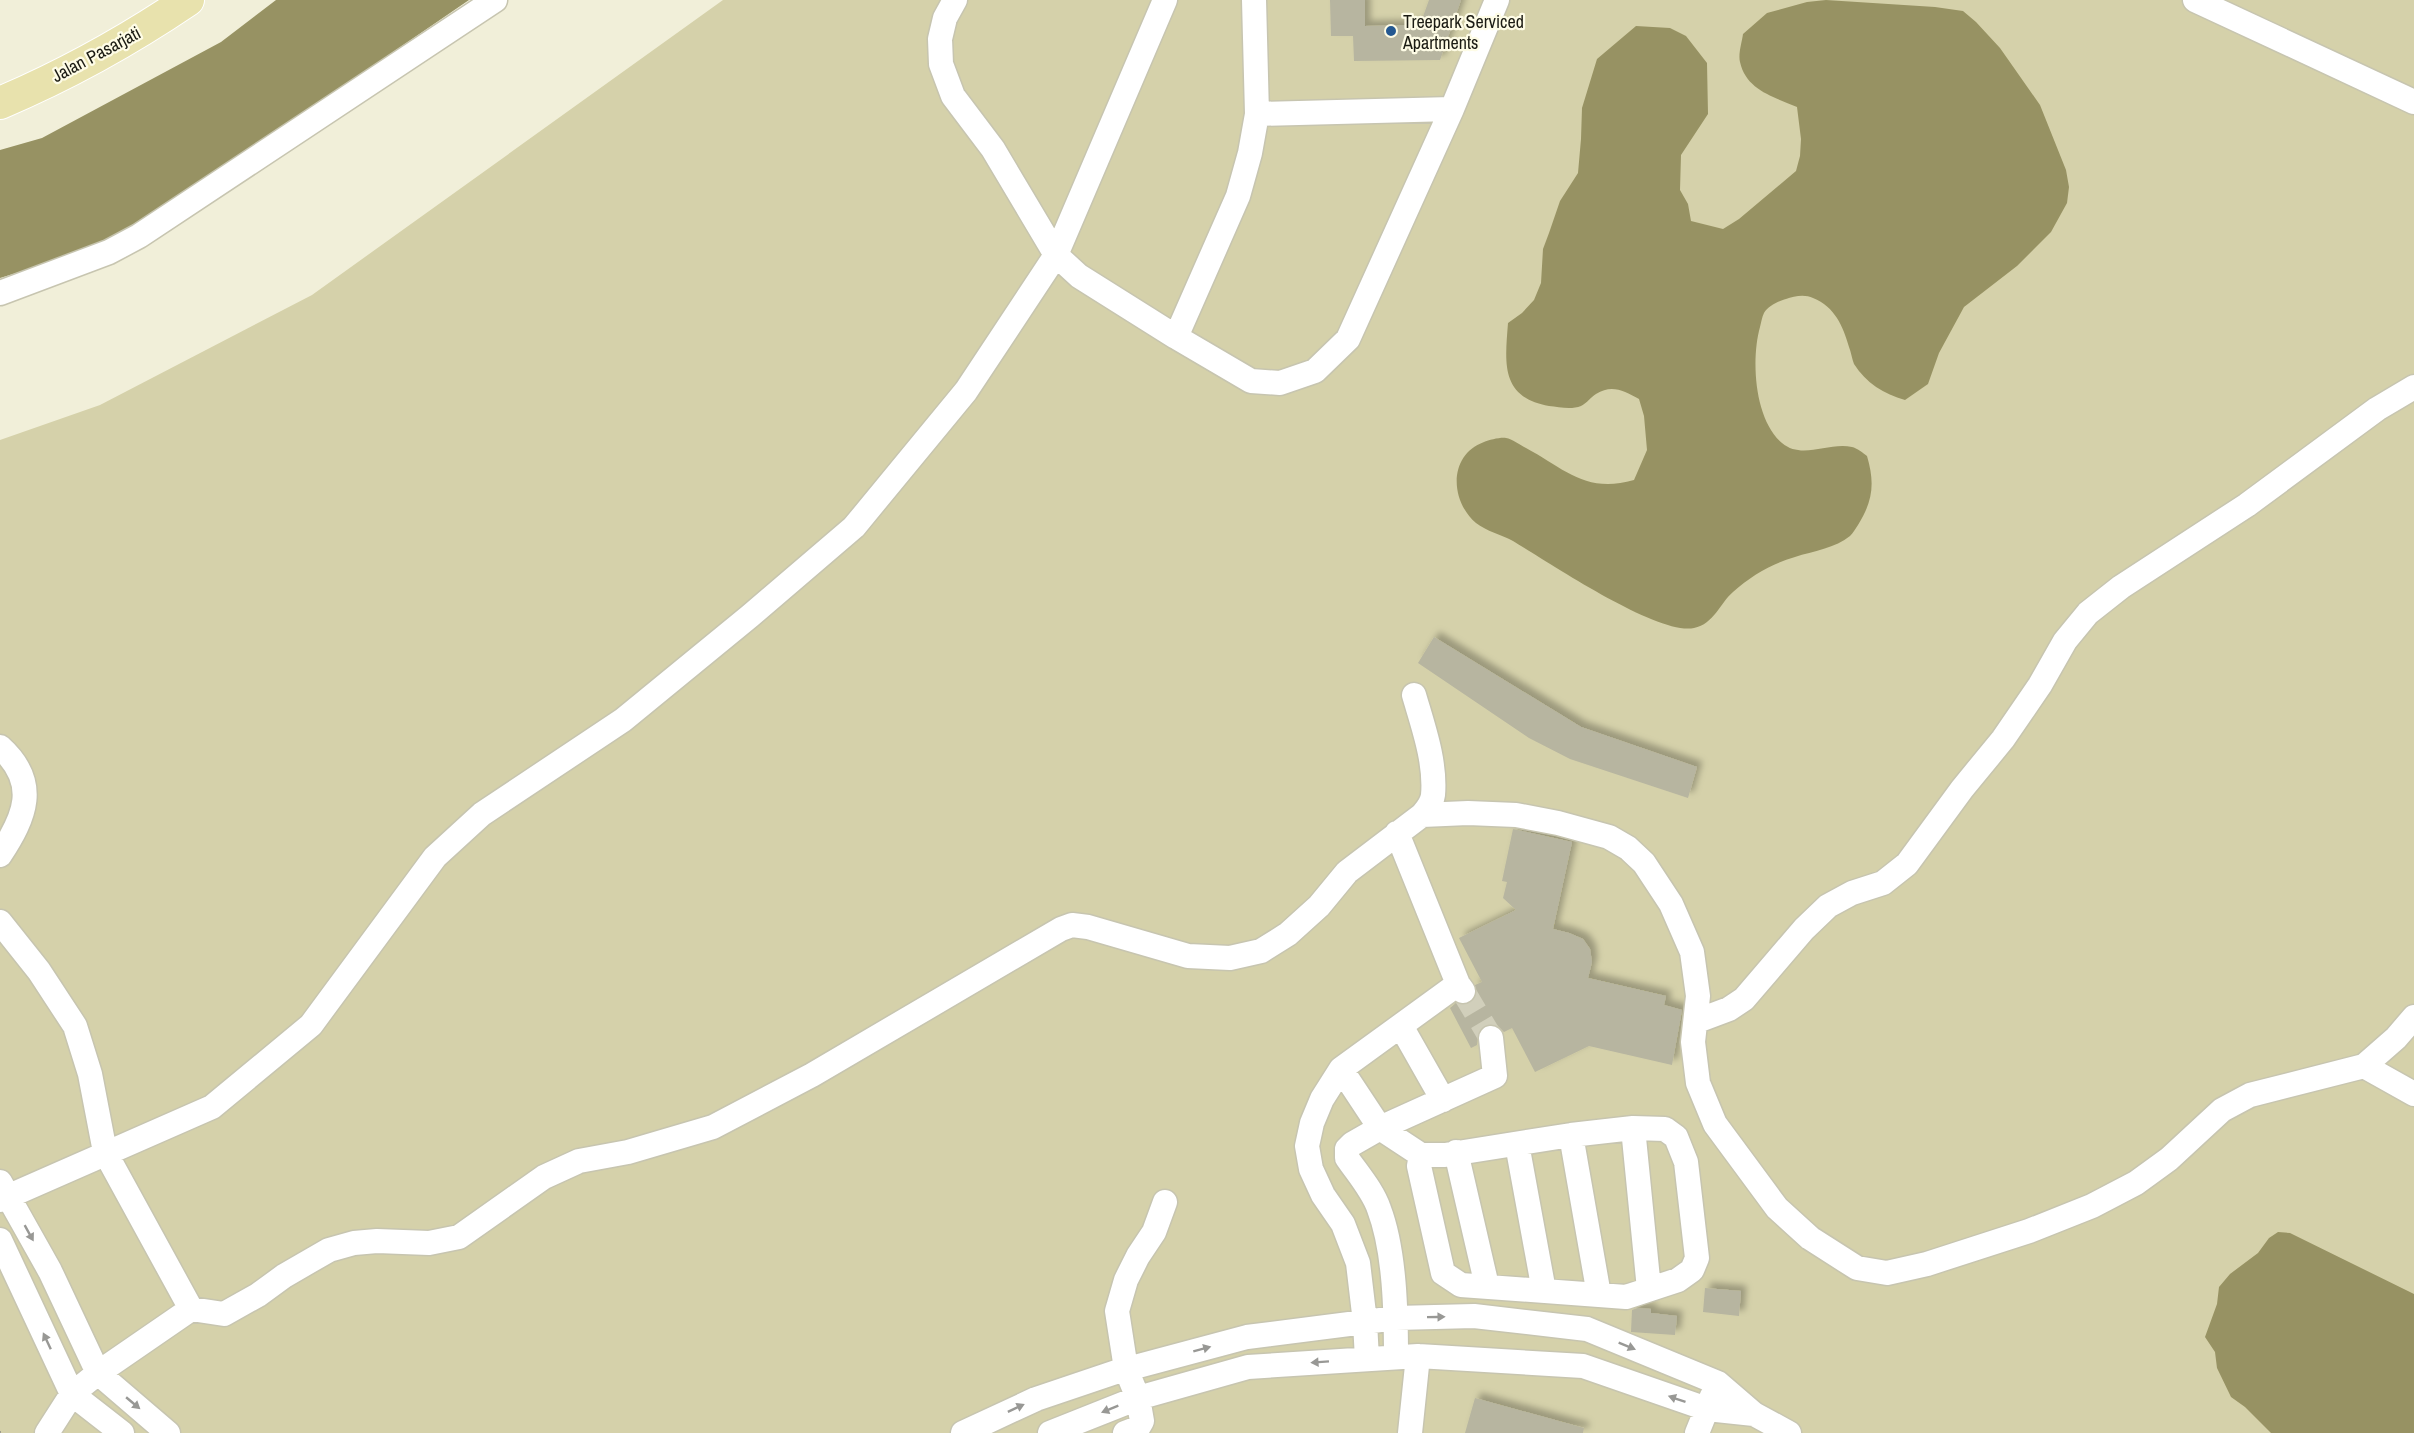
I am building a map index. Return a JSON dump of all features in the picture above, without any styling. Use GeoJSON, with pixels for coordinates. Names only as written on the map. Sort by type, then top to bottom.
{"type":"FeatureCollection","features":[{"type":"Feature","properties":{"kind":"main road","name":"Jalan Pasarjati"},"geometry":{"type":"LineString","coordinates":[[0,102],[73,69],[153,24],[188,0]]}},
{"type":"Feature","properties":{"kind":"street"},"geometry":{"type":"LineString","coordinates":[[0,293],[109,252],[139,236],[495,0]]}},
{"type":"Feature","properties":{"kind":"street"},"geometry":{"type":"LineString","coordinates":[[955,0],[945,18],[940,39],[940,64],[952,96],[993,148],[1056,255],[1079,276],[1251,381],[1280,383],[1315,371],[1348,339],[1452,109],[1497,0]]}},
{"type":"Feature","properties":{"kind":"street"},"geometry":{"type":"LineString","coordinates":[[168,1433],[98,1373],[50,1271],[3,1193],[212,1107],[311,1025],[435,858],[482,814],[623,720],[855,527],[966,391],[1056,255],[1165,0]]}},
{"type":"Feature","properties":{"kind":"street"},"geometry":{"type":"LineString","coordinates":[[1176,337],[1238,196],[1250,153],[1257,114],[1254,0]]}},
{"type":"Feature","properties":{"kind":"street"},"geometry":{"type":"LineString","coordinates":[[2195,0],[2414,102]]}},
{"type":"Feature","properties":{"kind":"street"},"geometry":{"type":"LineString","coordinates":[[1257,114],[1452,109]]}},
{"type":"Feature","properties":{"kind":"street"},"geometry":{"type":"LineString","coordinates":[[1697,1021],[1729,1009],[1744,999],[1804,929],[1828,906],[1852,893],[1883,883],[1907,864],[1962,789],[2003,739],[2040,685],[2066,641],[2088,613],[2121,586],[2247,505],[2377,409],[2414,387]]}},
{"type":"Feature","properties":{"kind":"street"},"geometry":{"type":"LineString","coordinates":[[47,1433],[72,1394],[98,1373],[191,1310],[224,1314],[329,1250],[354,1243],[378,1241],[429,1243],[459,1237],[544,1177],[579,1161],[628,1152],[713,1127],[812,1075],[989,969],[1061,929],[1072,925],[1119,935],[1188,956],[1230,958],[1261,951],[1296,927],[1319,906],[1347,872],[1422,815],[1430,806],[1433,796],[1430,755],[1414,695]]}},
{"type":"Feature","properties":{"kind":"street"},"geometry":{"type":"LineString","coordinates":[[0,747],[18,770],[26,787],[23,814],[0,855]]}},
{"type":"Feature","properties":{"kind":"street"},"geometry":{"type":"LineString","coordinates":[[1422,815],[1468,813],[1516,815],[1576,827],[1609,837],[1628,848],[1644,863],[1660,885],[1692,951],[1698,996],[1693,1042],[1698,1083],[1715,1124],[1777,1208],[1810,1238],[1857,1268],[1887,1273],[1949,1258],[2029,1231],[2092,1206],[2136,1183],[2169,1159],[2205,1124],[2236,1101],[2250,1095],[2364,1066],[2396,1038],[2414,1017]]}},
{"type":"Feature","properties":{"kind":"street"},"geometry":{"type":"LineString","coordinates":[[1367,1359],[1358,1263],[1343,1224],[1323,1195],[1311,1169],[1307,1146],[1312,1123],[1322,1099],[1341,1069],[1460,988],[1396,833]]}},
{"type":"Feature","properties":{"kind":"street"},"geometry":{"type":"LineString","coordinates":[[0,922],[39,971],[75,1026],[90,1074],[105,1152],[191,1310]]}},
{"type":"Feature","properties":{"kind":"street"},"geometry":{"type":"LineString","coordinates":[[1401,1026],[1443,1100]]}},
{"type":"Feature","properties":{"kind":"street"},"geometry":{"type":"LineString","coordinates":[[1410,1433],[1407,1357],[1396,1318],[1388,1240],[1379,1207],[1347,1158],[1347,1149],[1380,1128],[1496,1076],[1491,1038]]}},
{"type":"Feature","properties":{"kind":"street"},"geometry":{"type":"LineString","coordinates":[[2364,1066],[2414,1094]]}},
{"type":"Feature","properties":{"kind":"street"},"geometry":{"type":"LineString","coordinates":[[1341,1069],[1380,1128],[1421,1155],[1633,1128],[1665,1129],[1676,1137],[1686,1162],[1697,1258],[1692,1270],[1678,1280],[1626,1297],[1461,1285],[1443,1273],[1419,1166],[1421,1155]]}},
{"type":"Feature","properties":{"kind":"street"},"geometry":{"type":"LineString","coordinates":[[1633,1128],[1649,1290]]}},
{"type":"Feature","properties":{"kind":"street"},"geometry":{"type":"LineString","coordinates":[[1571,1135],[1599,1295]]}},
{"type":"Feature","properties":{"kind":"street"},"geometry":{"type":"LineString","coordinates":[[1516,1144],[1544,1291]]}},
{"type":"Feature","properties":{"kind":"street"},"geometry":{"type":"LineString","coordinates":[[1456,1152],[1487,1287]]}},
{"type":"Feature","properties":{"kind":"street"},"geometry":{"type":"LineString","coordinates":[[1125,1433],[1138,1428],[1142,1421],[1138,1398],[1126,1369],[1117,1311],[1126,1280],[1154,1232],[1164,1202]]}},
{"type":"Feature","properties":{"kind":"street"},"geometry":{"type":"LineString","coordinates":[[0,1240],[72,1394],[122,1433]]}},
{"type":"Feature","properties":{"kind":"street"},"geometry":{"type":"LineString","coordinates":[[963,1433],[1036,1399],[1126,1369],[1247,1337],[1396,1318],[1474,1317],[1587,1329],[1718,1383],[1754,1414],[1790,1433]]}},
{"type":"Feature","properties":{"kind":"street"},"geometry":{"type":"LineString","coordinates":[[1050,1433],[1138,1398],[1248,1367],[1407,1357],[1583,1366],[1707,1409],[1754,1414]]}},
{"type":"Feature","properties":{"kind":"street"},"geometry":{"type":"LineString","coordinates":[[1698,1433],[1718,1383]]}},
{"type":"Feature","properties":{"kind":"shaded area"},"geometry":{"type":"Polygon","coordinates":[[[276,0],[469,0],[168,206],[95,249],[0,278],[0,150],[42,138],[221,42],[276,0]]]}},
{"type":"Feature","properties":{"kind":"shaded area"},"geometry":{"type":"Polygon","coordinates":[[[723,0],[2414,0],[2414,1433],[0,1433],[0,440],[100,405],[312,295],[723,0]]]}},
{"type":"Feature","properties":{"kind":"shaded area"},"geometry":{"type":"Polygon","coordinates":[[[1826,0],[1963,11],[2000,48],[2040,105],[2066,170],[2069,187],[2067,203],[2051,232],[2017,266],[1964,307],[1939,353],[1928,384],[1905,400],[1890,395],[1864,377],[1854,364],[1847,339],[1837,318],[1821,302],[1810,297],[1796,296],[1777,302],[1766,310],[1757,340],[1756,355],[1757,388],[1765,419],[1782,443],[1790,448],[1807,450],[1843,446],[1852,447],[1867,456],[1872,483],[1870,500],[1858,525],[1844,540],[1770,567],[1747,580],[1728,597],[1712,618],[1701,626],[1677,627],[1655,621],[1630,610],[1513,541],[1476,523],[1461,503],[1457,479],[1459,468],[1464,457],[1472,448],[1486,441],[1504,438],[1589,482],[1617,484],[1634,480],[1647,450],[1644,416],[1639,399],[1623,391],[1607,389],[1577,407],[1549,406],[1522,395],[1509,376],[1507,364],[1508,323],[1534,300],[1541,283],[1543,249],[1560,201],[1578,173],[1582,108],[1597,59],[1636,26],[1670,28],[1686,36],[1707,63],[1708,114],[1681,155],[1680,190],[1688,204],[1691,221],[1723,229],[1739,219],[1796,171],[1800,156],[1801,139],[1797,107],[1770,96],[1748,79],[1743,72],[1740,59],[1743,34],[1767,13],[1807,2],[1826,0]]]}},
{"type":"Feature","properties":{"kind":"shaded area"},"geometry":{"type":"Polygon","coordinates":[[[2278,1232],[2290,1233],[2414,1294],[2414,1433],[2271,1433],[2245,1407],[2231,1397],[2217,1368],[2215,1352],[2205,1337],[2217,1304],[2219,1287],[2230,1274],[2258,1253],[2269,1238],[2278,1232]]]}},
{"type":"Feature","properties":{"kind":"building","name":"Treepark Serviced Apartments"},"geometry":{"type":"Polygon","coordinates":[[[1330,0],[1365,0],[1365,26],[1420,25],[1429,0],[1461,0],[1440,60],[1354,61],[1353,36],[1331,36],[1330,0]]]}},
{"type":"Feature","properties":{"kind":"building"},"geometry":{"type":"Polygon","coordinates":[[[1434,637],[1581,727],[1697,767],[1688,798],[1570,759],[1529,738],[1418,663],[1434,637]]]}},
{"type":"Feature","properties":{"kind":"building"},"geometry":{"type":"Polygon","coordinates":[[[1513,829],[1572,842],[1553,929],[1583,939],[1590,949],[1592,962],[1588,978],[1666,996],[1664,1005],[1682,1010],[1672,1065],[1589,1046],[1535,1072],[1512,1028],[1504,1032],[1497,1025],[1490,1024],[1483,1026],[1478,1032],[1477,1045],[1471,1048],[1450,1008],[1456,1003],[1464,1005],[1472,1002],[1476,996],[1475,985],[1482,982],[1459,938],[1516,910],[1503,898],[1507,882],[1502,881],[1513,829]]]}},
{"type":"Feature","properties":{"kind":"building"},"geometry":{"type":"Polygon","coordinates":[[[1705,1288],[1741,1291],[1739,1316],[1703,1312],[1705,1288]]]}},
{"type":"Feature","properties":{"kind":"building"},"geometry":{"type":"Polygon","coordinates":[[[1651,1309],[1651,1313],[1677,1316],[1675,1335],[1631,1332],[1632,1310],[1651,1309]]]}},
{"type":"Feature","properties":{"kind":"building"},"geometry":{"type":"Polygon","coordinates":[[[1475,1398],[1584,1428],[1583,1433],[1465,1433],[1475,1398]]]}},
{"type":"Feature","properties":{"kind":"tunnel"},"geometry":{"type":"LineString","coordinates":[[1463,991],[1491,1038]]}},
{"type":"Feature","properties":{"kind":"place","name":"Treepark Serviced Apartments"},"geometry":{"type":"Point","coordinates":[1391,31]}}]}
